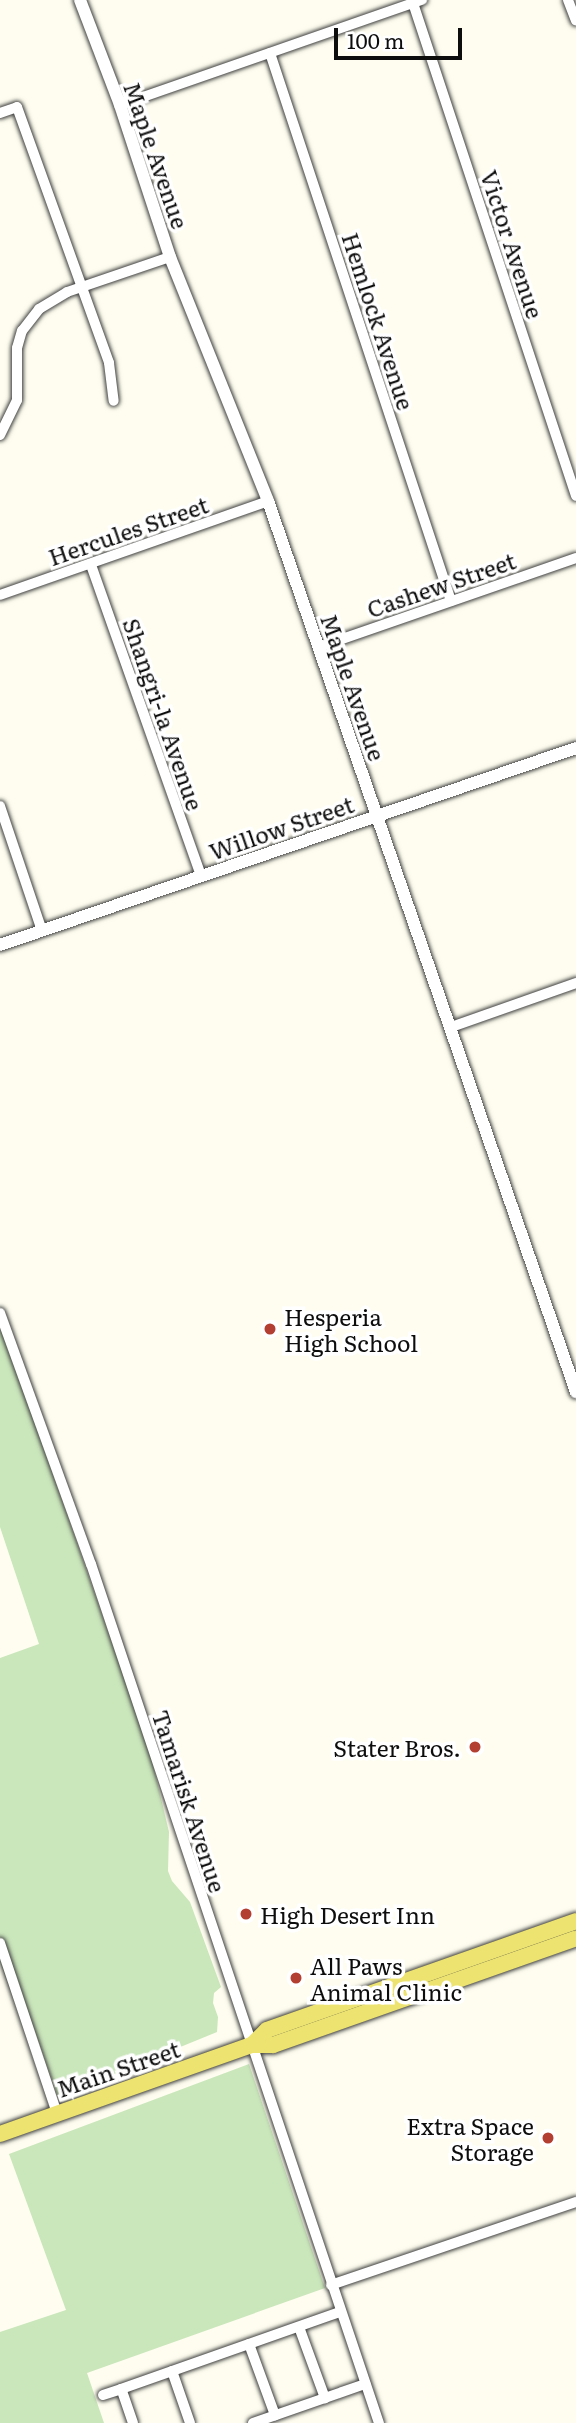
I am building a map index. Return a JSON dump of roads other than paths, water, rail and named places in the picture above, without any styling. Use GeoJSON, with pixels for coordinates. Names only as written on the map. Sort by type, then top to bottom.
{"type":"FeatureCollection","features":[{"type":"Feature","properties":{"kind":"main road","name":"Main Street"},"geometry":{"type":"LineString","coordinates":[[252,2045],[267,2030],[576,1921]]}},
{"type":"Feature","properties":{"kind":"main road","name":"Main Street"},"geometry":{"type":"LineString","coordinates":[[0,2134],[252,2045],[273,2045],[576,1938]]}},
{"type":"Feature","properties":{"kind":"main road"},"geometry":{"type":"LineString","coordinates":[[440,1986],[444,1978],[482,1965],[488,1952]]}},
{"type":"Feature","properties":{"kind":"street","name":"Maple Avenue"},"geometry":{"type":"LineString","coordinates":[[80,0],[120,105],[170,257],[268,501],[576,1392]]}},
{"type":"Feature","properties":{"kind":"street"},"geometry":{"type":"LineString","coordinates":[[568,0],[576,22]]}},
{"type":"Feature","properties":{"kind":"street"},"geometry":{"type":"LineString","coordinates":[[120,105],[417,2]]}},
{"type":"Feature","properties":{"kind":"street","name":"Victor Avenue"},"geometry":{"type":"LineString","coordinates":[[417,2],[576,496]]}},
{"type":"Feature","properties":{"kind":"street","name":"Hemlock Avenue"},"geometry":{"type":"LineString","coordinates":[[270,52],[451,601]]}},
{"type":"Feature","properties":{"kind":"street"},"geometry":{"type":"LineString","coordinates":[[0,113],[17,107],[109,363],[114,401]]}},
{"type":"Feature","properties":{"kind":"street"},"geometry":{"type":"LineString","coordinates":[[0,435],[16,400],[17,348],[22,331],[39,309],[55,298],[80,287],[170,257]]}},
{"type":"Feature","properties":{"kind":"street","name":"Hercules Street"},"geometry":{"type":"LineString","coordinates":[[0,595],[268,501]]}},
{"type":"Feature","properties":{"kind":"street","name":"Cashew Street"},"geometry":{"type":"LineString","coordinates":[[319,647],[576,558]]}},
{"type":"Feature","properties":{"kind":"street","name":"Shangri-la Avenue"},"geometry":{"type":"LineString","coordinates":[[91,565],[201,876]]}},
{"type":"Feature","properties":{"kind":"street","name":"Willow Street"},"geometry":{"type":"LineString","coordinates":[[0,945],[576,748]]}},
{"type":"Feature","properties":{"kind":"street"},"geometry":{"type":"LineString","coordinates":[[0,806],[42,931]]}},
{"type":"Feature","properties":{"kind":"street"},"geometry":{"type":"LineString","coordinates":[[451,1027],[576,983]]}},
{"type":"Feature","properties":{"kind":"street","name":"Tamarisk Avenue"},"geometry":{"type":"LineString","coordinates":[[0,1313],[91,1564],[379,2423]]}},
{"type":"Feature","properties":{"kind":"street"},"geometry":{"type":"LineString","coordinates":[[0,1942],[57,2113]]}},
{"type":"Feature","properties":{"kind":"street"},"geometry":{"type":"LineString","coordinates":[[331,2285],[575,2206]]}},
{"type":"Feature","properties":{"kind":"street"},"geometry":{"type":"LineString","coordinates":[[103,2395],[340,2312]]}},
{"type":"Feature","properties":{"kind":"street"},"geometry":{"type":"LineString","coordinates":[[299,2327],[325,2398]]}},
{"type":"Feature","properties":{"kind":"street"},"geometry":{"type":"LineString","coordinates":[[249,2344],[275,2415]]}},
{"type":"Feature","properties":{"kind":"street"},"geometry":{"type":"LineString","coordinates":[[172,2371],[190,2423]]}},
{"type":"Feature","properties":{"kind":"street"},"geometry":{"type":"LineString","coordinates":[[253,2423],[365,2384]]}},
{"type":"Feature","properties":{"kind":"street"},"geometry":{"type":"LineString","coordinates":[[121,2389],[133,2423]]}},
{"type":"Feature","properties":{"kind":"place","name":"Hesperia High School"},"geometry":{"type":"Point","coordinates":[270,1329]}},
{"type":"Feature","properties":{"kind":"place","name":"Stater Bros."},"geometry":{"type":"Point","coordinates":[475,1747]}},
{"type":"Feature","properties":{"kind":"place","name":"High Desert Inn"},"geometry":{"type":"Point","coordinates":[246,1914]}},
{"type":"Feature","properties":{"kind":"place","name":"All Paws Animal Clinic"},"geometry":{"type":"Point","coordinates":[296,1978]}},
{"type":"Feature","properties":{"kind":"place","name":"Extra Space Storage"},"geometry":{"type":"Point","coordinates":[548,2138]}}]}
